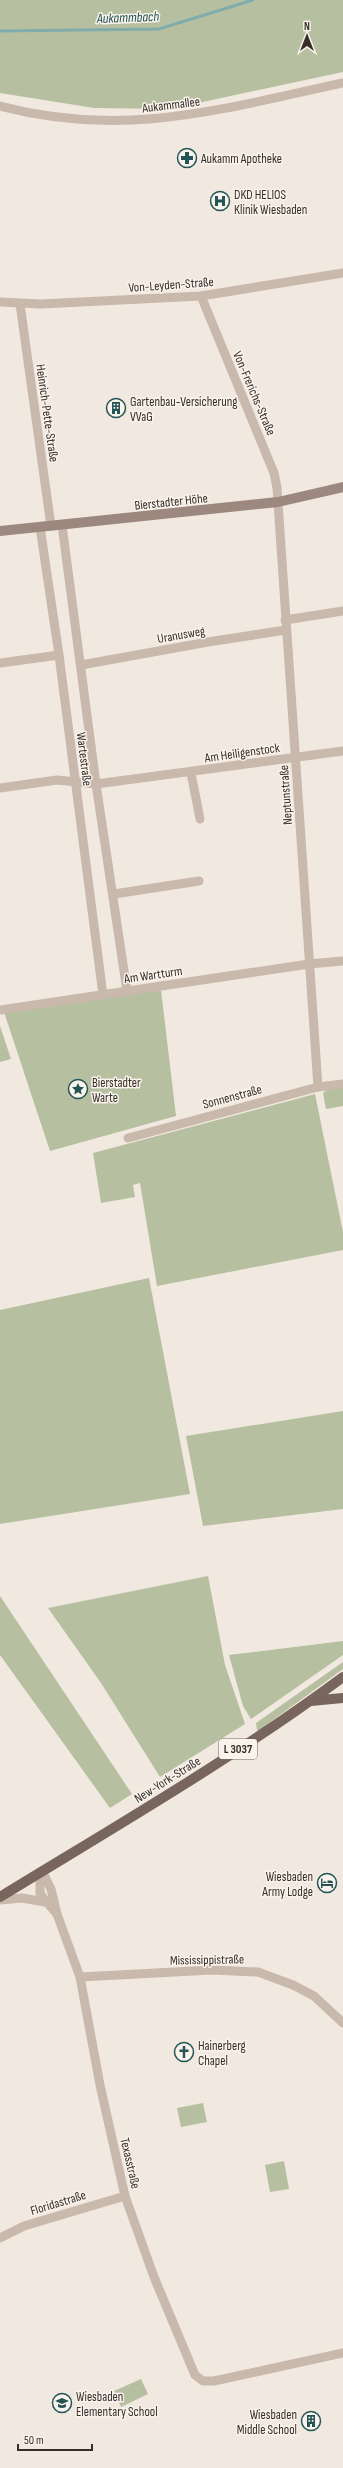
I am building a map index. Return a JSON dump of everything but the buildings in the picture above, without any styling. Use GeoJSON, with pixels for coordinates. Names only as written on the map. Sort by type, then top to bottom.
{"type":"FeatureCollection","features":[{"type":"Feature","properties":{"kind":"main road","name":"Bierstadter Höhe"},"geometry":{"type":"LineString","coordinates":[[0,531],[278,502],[343,487]]}},
{"type":"Feature","properties":{"kind":"main road","name":"New-York-Straße"},"geometry":{"type":"LineString","coordinates":[[0,1897],[165,1796],[311,1701],[343,1676]]}},
{"type":"Feature","properties":{"kind":"main road"},"geometry":{"type":"LineString","coordinates":[[311,1701],[343,1698]]}},
{"type":"Feature","properties":{"kind":"street","name":"Aukammallee"},"geometry":{"type":"LineString","coordinates":[[0,106],[65,119],[143,121],[200,114],[343,83]]}},
{"type":"Feature","properties":{"kind":"street","name":"Von-Leyden-Straße"},"geometry":{"type":"LineString","coordinates":[[0,302],[20,304],[200,296],[343,273]]}},
{"type":"Feature","properties":{"kind":"street","name":"Von-Frerichs-Straße"},"geometry":{"type":"LineString","coordinates":[[200,296],[274,474],[278,502]]}},
{"type":"Feature","properties":{"kind":"street","name":"Heinrich-Pette-Straße"},"geometry":{"type":"LineString","coordinates":[[20,304],[51,526]]}},
{"type":"Feature","properties":{"kind":"street","name":"Neptunstraße"},"geometry":{"type":"LineString","coordinates":[[278,502],[318,1087]]}},
{"type":"Feature","properties":{"kind":"street","name":"Wartestraße"},"geometry":{"type":"LineString","coordinates":[[62,525],[96,784],[114,894],[127,991]]}},
{"type":"Feature","properties":{"kind":"street","name":"Wartestraße"},"geometry":{"type":"LineString","coordinates":[[40,527],[59,655],[103,995]]}},
{"type":"Feature","properties":{"kind":"street"},"geometry":{"type":"LineString","coordinates":[[285,620],[343,611]]}},
{"type":"Feature","properties":{"kind":"street","name":"Uranusweg"},"geometry":{"type":"LineString","coordinates":[[81,666],[208,642],[286,630]]}},
{"type":"Feature","properties":{"kind":"street"},"geometry":{"type":"LineString","coordinates":[[0,663],[59,655]]}},
{"type":"Feature","properties":{"kind":"street","name":"Am Heiligenstock"},"geometry":{"type":"LineString","coordinates":[[0,788],[57,780],[75,780],[96,784],[191,773],[343,751]]}},
{"type":"Feature","properties":{"kind":"street","name":"Am Heiligenstock"},"geometry":{"type":"LineString","coordinates":[[191,773],[200,819]]}},
{"type":"Feature","properties":{"kind":"street"},"geometry":{"type":"LineString","coordinates":[[114,894],[199,881]]}},
{"type":"Feature","properties":{"kind":"street","name":"Am Wartturm"},"geometry":{"type":"LineString","coordinates":[[0,1010],[309,964],[343,961]]}},
{"type":"Feature","properties":{"kind":"street","name":"Sonnenstraße"},"geometry":{"type":"LineString","coordinates":[[128,1138],[318,1087],[343,1084]]}},
{"type":"Feature","properties":{"kind":"street"},"geometry":{"type":"LineString","coordinates":[[41,1872],[38,1886],[45,1902],[57,1914]]}},
{"type":"Feature","properties":{"kind":"street"},"geometry":{"type":"LineString","coordinates":[[41,1872],[51,1889],[57,1914]]}},
{"type":"Feature","properties":{"kind":"street"},"geometry":{"type":"LineString","coordinates":[[0,1900],[22,1898],[45,1902]]}},
{"type":"Feature","properties":{"kind":"street","name":"Texasstraße"},"geometry":{"type":"LineString","coordinates":[[57,1914],[80,1977],[100,2085],[125,2196],[154,2277],[195,2375],[203,2381],[214,2381],[343,2353]]}},
{"type":"Feature","properties":{"kind":"street","name":"Mississippistraße"},"geometry":{"type":"LineString","coordinates":[[80,1977],[212,1970],[258,1972],[293,1985],[314,1996],[343,2024]]}},
{"type":"Feature","properties":{"kind":"street","name":"Floridastraße"},"geometry":{"type":"LineString","coordinates":[[0,2238],[24,2226],[125,2196]]}},
{"type":"Feature","properties":{"kind":"green space"},"geometry":{"type":"Polygon","coordinates":[[[0,0],[343,0],[343,72],[170,109],[94,108],[0,93],[0,0]]]}},
{"type":"Feature","properties":{"kind":"green space"},"geometry":{"type":"Polygon","coordinates":[[[161,990],[176,1116],[50,1151],[4,1012],[161,990]]]}},
{"type":"Feature","properties":{"kind":"green space"},"geometry":{"type":"Polygon","coordinates":[[[0,1026],[11,1059],[0,1062],[0,1026]]]}},
{"type":"Feature","properties":{"kind":"green space"},"geometry":{"type":"Polygon","coordinates":[[[343,1088],[343,1106],[326,1109],[323,1093],[328,1089],[343,1088]]]}},
{"type":"Feature","properties":{"kind":"green space"},"geometry":{"type":"Polygon","coordinates":[[[315,1094],[343,1232],[343,1250],[157,1286],[140,1183],[133,1185],[135,1197],[101,1203],[93,1153],[315,1094]]]}},
{"type":"Feature","properties":{"kind":"green space"},"geometry":{"type":"Polygon","coordinates":[[[149,1278],[190,1494],[0,1524],[0,1310],[149,1278]]]}},
{"type":"Feature","properties":{"kind":"green space"},"geometry":{"type":"Polygon","coordinates":[[[343,1411],[343,1509],[203,1526],[186,1436],[343,1411]]]}},
{"type":"Feature","properties":{"kind":"green space"},"geometry":{"type":"Polygon","coordinates":[[[208,1576],[225,1665],[245,1724],[160,1777],[101,1683],[48,1608],[208,1576]]]}},
{"type":"Feature","properties":{"kind":"green space"},"geometry":{"type":"Polygon","coordinates":[[[0,1596],[132,1794],[110,1808],[0,1655],[0,1596]]]}},
{"type":"Feature","properties":{"kind":"green space"},"geometry":{"type":"Polygon","coordinates":[[[343,1641],[343,1655],[251,1719],[243,1706],[229,1655],[343,1641]]]}},
{"type":"Feature","properties":{"kind":"green space"},"geometry":{"type":"Polygon","coordinates":[[[343,1662],[343,1669],[258,1731],[257,1730],[256,1723],[343,1662]]]}},
{"type":"Feature","properties":{"kind":"green space"},"geometry":{"type":"Polygon","coordinates":[[[203,2103],[207,2122],[181,2127],[177,2108],[203,2103]]]}},
{"type":"Feature","properties":{"kind":"green space"},"geometry":{"type":"Polygon","coordinates":[[[284,2161],[289,2189],[270,2192],[265,2165],[284,2161]]]}},
{"type":"Feature","properties":{"kind":"green space"},"geometry":{"type":"Polygon","coordinates":[[[141,2379],[148,2394],[121,2407],[114,2391],[141,2379]]]}},
{"type":"Feature","properties":{"kind":"waterway","name":"Aukammbach"},"geometry":{"type":"LineString","coordinates":[[0,31],[159,29],[253,0]]}},
{"type":"Feature","properties":{"kind":"place","name":"Aukamm Apotheke"},"geometry":{"type":"Point","coordinates":[187,158]}},
{"type":"Feature","properties":{"kind":"place","name":"DKD HELIOS Klinik Wiesbaden"},"geometry":{"type":"Point","coordinates":[220,201]}},
{"type":"Feature","properties":{"kind":"place","name":"Gartenbau-Versicherung VVaG"},"geometry":{"type":"Point","coordinates":[116,408]}},
{"type":"Feature","properties":{"kind":"place","name":"Bierstadter Warte"},"geometry":{"type":"Point","coordinates":[78,1089]}},
{"type":"Feature","properties":{"kind":"place","name":"Wiesbaden Army Lodge"},"geometry":{"type":"Point","coordinates":[327,1883]}},
{"type":"Feature","properties":{"kind":"place","name":"Hainerberg Chapel"},"geometry":{"type":"Point","coordinates":[184,2052]}},
{"type":"Feature","properties":{"kind":"place","name":"Wiesbaden Elementary School"},"geometry":{"type":"Point","coordinates":[62,2403]}},
{"type":"Feature","properties":{"kind":"place","name":"Wiesbaden Middle School"},"geometry":{"type":"Point","coordinates":[311,2421]}}]}
